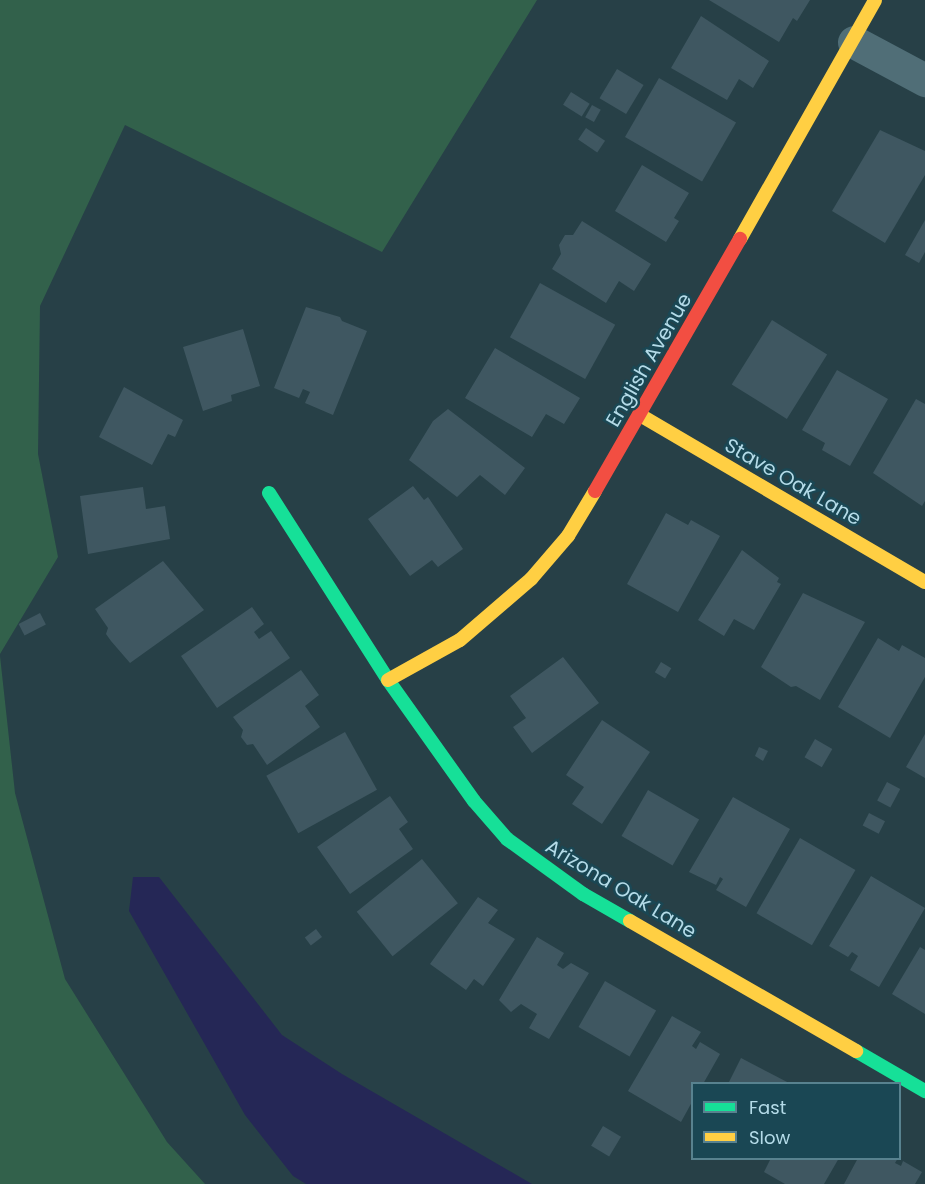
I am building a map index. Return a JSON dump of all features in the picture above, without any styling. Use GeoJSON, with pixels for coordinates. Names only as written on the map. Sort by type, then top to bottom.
{"type":"FeatureCollection","features":[{"type":"Feature","properties":{"kind":"street","name":"English Avenue"},"geometry":{"type":"LineString","coordinates":[[388,680],[460,640],[531,579],[568,536],[640,416],[854,42],[875,0]]}},
{"type":"Feature","properties":{"kind":"street"},"geometry":{"type":"LineString","coordinates":[[854,42],[925,80]]}},
{"type":"Feature","properties":{"kind":"street","name":"Stave Oak Lane"},"geometry":{"type":"LineString","coordinates":[[640,416],[925,582]]}},
{"type":"Feature","properties":{"kind":"street","name":"Arizona Oak Lane"},"geometry":{"type":"LineString","coordinates":[[269,493],[388,680],[474,801],[507,839],[584,894],[925,1091]]}},
{"type":"Feature","properties":{"kind":"green space"},"geometry":{"type":"Polygon","coordinates":[[[0,0],[537,0],[382,252],[125,125],[40,306],[38,454],[58,557],[0,654],[0,0]]]}},
{"type":"Feature","properties":{"kind":"green space"},"geometry":{"type":"Polygon","coordinates":[[[0,656],[15,793],[65,979],[167,1142],[205,1184],[0,1184],[0,656]]]}},
{"type":"Feature","properties":{"kind":"shaded area"},"geometry":{"type":"Polygon","coordinates":[[[133,877],[159,877],[282,1035],[342,1074],[532,1184],[306,1184],[293,1176],[245,1115],[129,911],[133,877]]]}},
{"type":"Feature","properties":{"kind":"building"},"geometry":{"type":"Polygon","coordinates":[[[709,0],[810,0],[797,21],[793,18],[779,42],[709,0]]]}},
{"type":"Feature","properties":{"kind":"building"},"geometry":{"type":"Polygon","coordinates":[[[701,16],[769,61],[753,88],[739,79],[727,100],[671,68],[701,16]]]}},
{"type":"Feature","properties":{"kind":"building"},"geometry":{"type":"Polygon","coordinates":[[[617,69],[644,85],[626,114],[599,98],[617,69]]]}},
{"type":"Feature","properties":{"kind":"building"},"geometry":{"type":"Polygon","coordinates":[[[659,78],[736,122],[702,181],[625,137],[659,78]]]}},
{"type":"Feature","properties":{"kind":"building"},"geometry":{"type":"Polygon","coordinates":[[[571,92],[590,104],[582,116],[563,105],[571,92]]]}},
{"type":"Feature","properties":{"kind":"building"},"geometry":{"type":"Polygon","coordinates":[[[592,105],[601,110],[594,122],[585,117],[592,105]]]}},
{"type":"Feature","properties":{"kind":"building"},"geometry":{"type":"Polygon","coordinates":[[[586,128],[605,141],[597,152],[578,140],[586,128]]]}},
{"type":"Feature","properties":{"kind":"building"},"geometry":{"type":"Polygon","coordinates":[[[880,130],[925,151],[925,175],[885,243],[832,211],[880,130]]]}},
{"type":"Feature","properties":{"kind":"building"},"geometry":{"type":"Polygon","coordinates":[[[642,165],[689,193],[674,218],[679,221],[666,242],[615,211],[642,165]]]}},
{"type":"Feature","properties":{"kind":"building"},"geometry":{"type":"Polygon","coordinates":[[[925,220],[925,252],[919,263],[905,255],[925,220]]]}},
{"type":"Feature","properties":{"kind":"building"},"geometry":{"type":"Polygon","coordinates":[[[582,221],[651,264],[634,291],[619,281],[606,303],[552,269],[561,254],[559,245],[565,235],[573,235],[582,221]]]}},
{"type":"Feature","properties":{"kind":"building"},"geometry":{"type":"Polygon","coordinates":[[[540,283],[615,325],[585,379],[510,337],[540,283]]]}},
{"type":"Feature","properties":{"kind":"building"},"geometry":{"type":"Polygon","coordinates":[[[306,307],[340,317],[342,321],[367,331],[333,415],[305,403],[310,392],[303,389],[299,398],[274,388],[306,307]]]}},
{"type":"Feature","properties":{"kind":"building"},"geometry":{"type":"Polygon","coordinates":[[[772,320],[827,354],[787,419],[732,384],[772,320]]]}},
{"type":"Feature","properties":{"kind":"building"},"geometry":{"type":"Polygon","coordinates":[[[243,329],[260,386],[231,395],[232,401],[203,411],[183,347],[243,329]]]}},
{"type":"Feature","properties":{"kind":"building"},"geometry":{"type":"Polygon","coordinates":[[[495,348],[580,398],[564,424],[546,414],[532,437],[465,398],[495,348]]]}},
{"type":"Feature","properties":{"kind":"building"},"geometry":{"type":"Polygon","coordinates":[[[837,370],[888,399],[850,466],[822,450],[825,443],[802,430],[837,370]]]}},
{"type":"Feature","properties":{"kind":"building"},"geometry":{"type":"Polygon","coordinates":[[[124,387],[183,420],[175,437],[168,434],[152,465],[99,437],[124,387]]]}},
{"type":"Feature","properties":{"kind":"building"},"geometry":{"type":"Polygon","coordinates":[[[916,399],[925,404],[925,501],[922,506],[873,473],[916,399]]]}},
{"type":"Feature","properties":{"kind":"building"},"geometry":{"type":"Polygon","coordinates":[[[448,409],[525,468],[505,495],[480,475],[457,497],[409,460],[433,421],[448,409]]]}},
{"type":"Feature","properties":{"kind":"building"},"geometry":{"type":"Polygon","coordinates":[[[413,486],[424,500],[428,497],[463,549],[438,567],[432,560],[410,576],[368,519],[413,486]]]}},
{"type":"Feature","properties":{"kind":"building"},"geometry":{"type":"Polygon","coordinates":[[[143,487],[146,509],[165,506],[170,539],[88,554],[80,496],[143,487]]]}},
{"type":"Feature","properties":{"kind":"building"},"geometry":{"type":"Polygon","coordinates":[[[666,513],[688,525],[691,520],[720,536],[678,612],[627,584],[666,513]]]}},
{"type":"Feature","properties":{"kind":"building"},"geometry":{"type":"Polygon","coordinates":[[[742,550],[779,578],[777,582],[781,584],[754,630],[734,619],[724,636],[698,620],[742,550]]]}},
{"type":"Feature","properties":{"kind":"building"},"geometry":{"type":"Polygon","coordinates":[[[163,561],[204,610],[130,663],[106,634],[108,628],[95,609],[163,561]]]}},
{"type":"Feature","properties":{"kind":"building"},"geometry":{"type":"Polygon","coordinates":[[[803,593],[865,622],[820,700],[796,686],[791,687],[761,667],[803,593]]]}},
{"type":"Feature","properties":{"kind":"building"},"geometry":{"type":"Polygon","coordinates":[[[252,607],[264,624],[254,632],[259,639],[271,631],[290,658],[217,708],[181,656],[252,607]]]}},
{"type":"Feature","properties":{"kind":"building"},"geometry":{"type":"Polygon","coordinates":[[[40,613],[46,625],[25,635],[19,624],[40,613]]]}},
{"type":"Feature","properties":{"kind":"building"},"geometry":{"type":"Polygon","coordinates":[[[878,638],[899,651],[902,645],[925,658],[925,677],[890,738],[838,707],[878,638]]]}},
{"type":"Feature","properties":{"kind":"building"},"geometry":{"type":"Polygon","coordinates":[[[563,657],[599,703],[532,753],[513,727],[526,718],[510,696],[563,657]]]}},
{"type":"Feature","properties":{"kind":"building"},"geometry":{"type":"Polygon","coordinates":[[[661,662],[671,668],[665,678],[655,672],[661,662]]]}},
{"type":"Feature","properties":{"kind":"building"},"geometry":{"type":"Polygon","coordinates":[[[301,670],[319,695],[305,706],[320,727],[267,765],[253,744],[247,745],[241,737],[243,730],[233,717],[301,670]]]}},
{"type":"Feature","properties":{"kind":"building"},"geometry":{"type":"Polygon","coordinates":[[[602,720],[650,752],[602,824],[572,804],[584,787],[566,775],[602,720]]]}},
{"type":"Feature","properties":{"kind":"building"},"geometry":{"type":"Polygon","coordinates":[[[345,732],[377,790],[298,833],[266,776],[345,732]]]}},
{"type":"Feature","properties":{"kind":"building"},"geometry":{"type":"Polygon","coordinates":[[[925,734],[925,778],[906,767],[925,734]]]}},
{"type":"Feature","properties":{"kind":"building"},"geometry":{"type":"Polygon","coordinates":[[[815,739],[832,749],[822,767],[804,757],[815,739]]]}},
{"type":"Feature","properties":{"kind":"building"},"geometry":{"type":"Polygon","coordinates":[[[759,747],[768,751],[763,761],[755,756],[759,747]]]}},
{"type":"Feature","properties":{"kind":"building"},"geometry":{"type":"Polygon","coordinates":[[[887,782],[900,789],[890,808],[877,801],[887,782]]]}},
{"type":"Feature","properties":{"kind":"building"},"geometry":{"type":"Polygon","coordinates":[[[648,790],[699,820],[673,865],[622,836],[648,790]]]}},
{"type":"Feature","properties":{"kind":"building"},"geometry":{"type":"Polygon","coordinates":[[[390,796],[408,822],[399,829],[413,849],[350,894],[317,847],[390,796]]]}},
{"type":"Feature","properties":{"kind":"building"},"geometry":{"type":"Polygon","coordinates":[[[733,797],[790,829],[746,907],[716,890],[723,879],[720,877],[716,885],[689,872],[733,797]]]}},
{"type":"Feature","properties":{"kind":"building"},"geometry":{"type":"Polygon","coordinates":[[[869,813],[885,821],[879,834],[863,825],[869,813]]]}},
{"type":"Feature","properties":{"kind":"building"},"geometry":{"type":"Polygon","coordinates":[[[800,838],[855,870],[812,945],[756,913],[800,838]]]}},
{"type":"Feature","properties":{"kind":"building"},"geometry":{"type":"Polygon","coordinates":[[[422,859],[458,903],[393,956],[357,912],[422,859]]]}},
{"type":"Feature","properties":{"kind":"building"},"geometry":{"type":"Polygon","coordinates":[[[871,876],[925,908],[879,987],[850,970],[858,956],[852,952],[848,957],[829,946],[871,876]]]}},
{"type":"Feature","properties":{"kind":"building"},"geometry":{"type":"Polygon","coordinates":[[[478,897],[498,910],[488,923],[515,939],[483,986],[474,979],[466,990],[430,964],[478,897]]]}},
{"type":"Feature","properties":{"kind":"building"},"geometry":{"type":"Polygon","coordinates":[[[316,929],[322,937],[311,945],[305,937],[316,929]]]}},
{"type":"Feature","properties":{"kind":"building"},"geometry":{"type":"Polygon","coordinates":[[[537,937],[564,953],[557,965],[563,969],[571,963],[589,973],[549,1039],[529,1028],[537,1014],[521,1004],[511,1012],[499,1000],[537,937]]]}},
{"type":"Feature","properties":{"kind":"building"},"geometry":{"type":"Polygon","coordinates":[[[920,947],[925,950],[925,1014],[892,994],[920,947]]]}},
{"type":"Feature","properties":{"kind":"building"},"geometry":{"type":"Polygon","coordinates":[[[605,981],[656,1010],[630,1056],[579,1027],[605,981]]]}},
{"type":"Feature","properties":{"kind":"building"},"geometry":{"type":"Polygon","coordinates":[[[672,1016],[701,1032],[692,1046],[696,1049],[700,1042],[720,1054],[704,1082],[691,1082],[691,1104],[681,1122],[628,1091],[672,1016]]]}},
{"type":"Feature","properties":{"kind":"building"},"geometry":{"type":"Polygon","coordinates":[[[741,1058],[787,1082],[729,1082],[741,1058]]]}},
{"type":"Feature","properties":{"kind":"building"},"geometry":{"type":"Polygon","coordinates":[[[603,1126],[621,1137],[609,1157],[591,1146],[603,1126]]]}},
{"type":"Feature","properties":{"kind":"building"},"geometry":{"type":"Polygon","coordinates":[[[770,1160],[838,1160],[824,1184],[785,1184],[764,1172],[770,1160]]]}},
{"type":"Feature","properties":{"kind":"building"},"geometry":{"type":"Polygon","coordinates":[[[857,1160],[897,1160],[895,1163],[901,1166],[903,1161],[922,1172],[915,1184],[844,1184],[857,1160]]]}},
{"type":"Feature","properties":{"kind":"traffic: fast"},"geometry":{"type":"LineString","coordinates":[[269,493],[388,680],[474,801],[507,839],[583,894],[630,921]]}},
{"type":"Feature","properties":{"kind":"traffic: fast"},"geometry":{"type":"LineString","coordinates":[[856,1051],[925,1091]]}},
{"type":"Feature","properties":{"kind":"traffic: slow"},"geometry":{"type":"LineString","coordinates":[[740,239],[875,0]]}},
{"type":"Feature","properties":{"kind":"traffic: slow"},"geometry":{"type":"LineString","coordinates":[[640,415],[925,582]]}},
{"type":"Feature","properties":{"kind":"traffic: slow"},"geometry":{"type":"LineString","coordinates":[[388,680],[460,640],[531,579],[568,536],[595,491]]}},
{"type":"Feature","properties":{"kind":"traffic: slow"},"geometry":{"type":"LineString","coordinates":[[630,921],[856,1051]]}},
{"type":"Feature","properties":{"kind":"traffic: jam"},"geometry":{"type":"LineString","coordinates":[[595,491],[740,239]]}}]}
